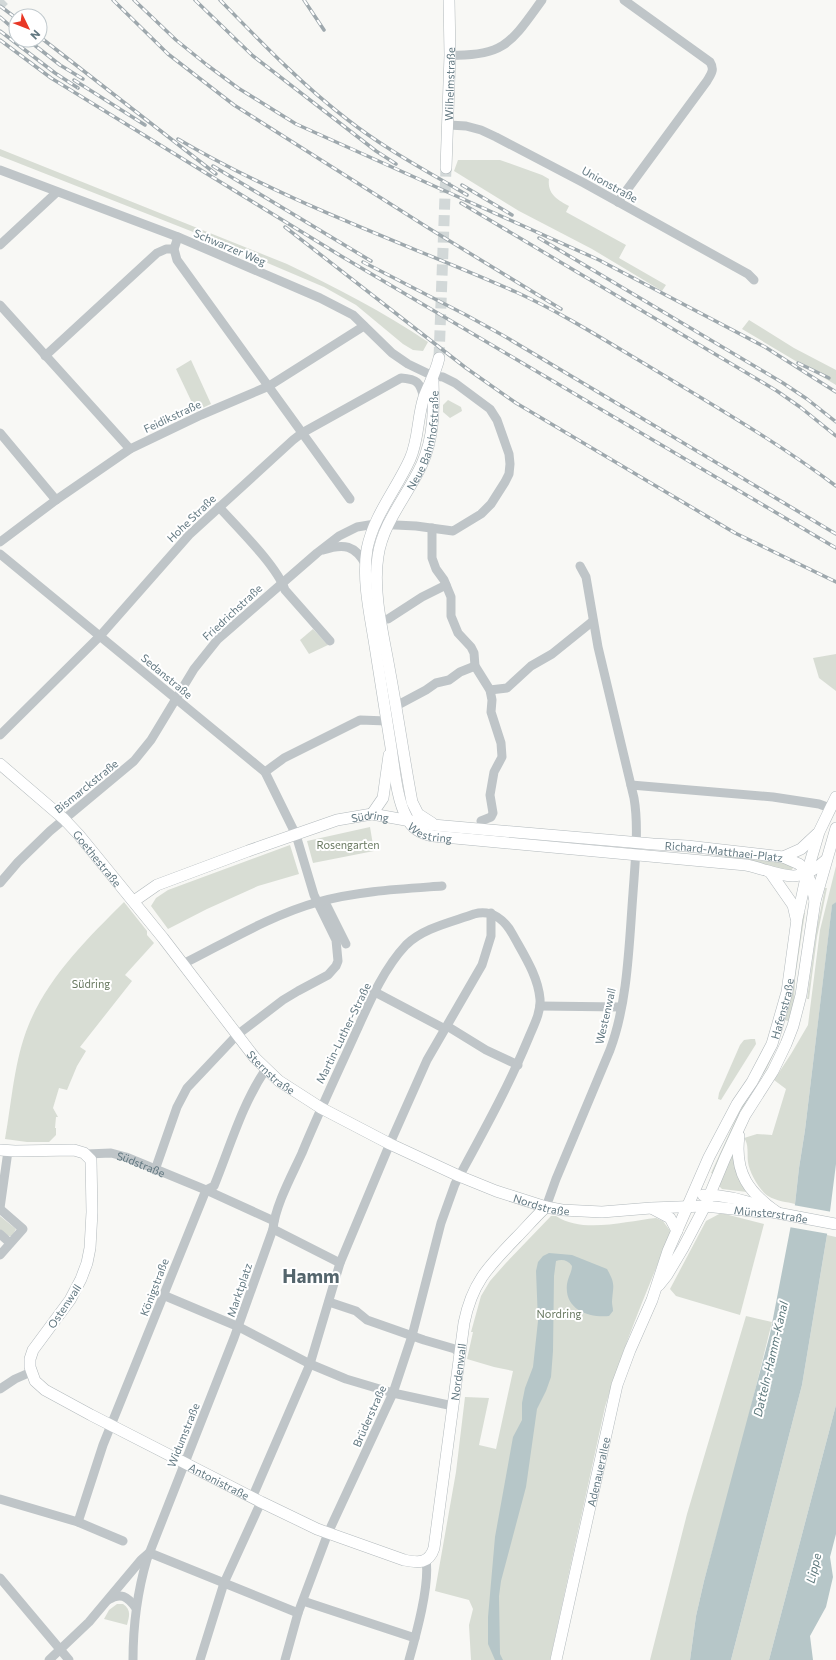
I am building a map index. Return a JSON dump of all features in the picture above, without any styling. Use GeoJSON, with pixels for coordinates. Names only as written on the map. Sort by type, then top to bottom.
{"type":"FeatureCollection","features":[{"type":"Feature","properties":{"kind":"main road","name":"Wilhelmstraße"},"geometry":{"type":"LineString","coordinates":[[446,168],[449,125],[449,0]]}},
{"type":"Feature","properties":{"kind":"main road"},"geometry":{"type":"LineString","coordinates":[[433,376],[439,358]]}},
{"type":"Feature","properties":{"kind":"main road","name":"Neue Bahnhofstraße"},"geometry":{"type":"LineString","coordinates":[[408,820],[401,804],[390,740],[366,593],[366,565],[369,542],[375,524],[388,497],[410,459],[416,443],[424,398],[433,376]]}},
{"type":"Feature","properties":{"kind":"main road","name":"Neue Bahnhofstraße"},"geometry":{"type":"LineString","coordinates":[[433,376],[434,403],[431,438],[423,463],[388,525],[378,556],[376,585],[381,623],[412,802],[418,814],[435,825]]}},
{"type":"Feature","properties":{"kind":"main road"},"geometry":{"type":"LineString","coordinates":[[372,814],[383,798],[390,740]]}},
{"type":"Feature","properties":{"kind":"main road","name":"Goethestraße"},"geometry":{"type":"LineString","coordinates":[[0,764],[64,819],[134,901],[183,964]]}},
{"type":"Feature","properties":{"kind":"main road","name":"Hafenstraße"},"geometry":{"type":"LineString","coordinates":[[688,1206],[719,1136],[772,1044],[787,992],[796,919],[807,873],[819,832],[836,797]]}},
{"type":"Feature","properties":{"kind":"main road","name":"Südring"},"geometry":{"type":"LineString","coordinates":[[134,901],[157,885],[337,820],[372,814],[408,820]]}},
{"type":"Feature","properties":{"kind":"main road","name":"Westring"},"geometry":{"type":"LineString","coordinates":[[408,820],[435,825],[635,843]]}},
{"type":"Feature","properties":{"kind":"main road","name":"Westring"},"geometry":{"type":"LineString","coordinates":[[408,820],[420,832],[433,836],[635,855]]}},
{"type":"Feature","properties":{"kind":"main road","name":"Hafenstraße"},"geometry":{"type":"LineString","coordinates":[[705,1206],[745,1115],[773,1071],[793,1026],[801,995],[815,901],[836,828]]}},
{"type":"Feature","properties":{"kind":"main road"},"geometry":{"type":"LineString","coordinates":[[783,857],[801,849],[819,832]]}},
{"type":"Feature","properties":{"kind":"main road","name":"Richard-Matthaei-Platz"},"geometry":{"type":"LineString","coordinates":[[635,843],[687,846],[783,857],[799,864],[807,873],[794,877],[746,865],[635,855]]}},
{"type":"Feature","properties":{"kind":"main road"},"geometry":{"type":"LineString","coordinates":[[815,901],[807,873],[818,868],[826,860]]}},
{"type":"Feature","properties":{"kind":"main road","name":"Richard-Matthaei-Platz"},"geometry":{"type":"LineString","coordinates":[[770,872],[785,892],[792,905],[796,919]]}},
{"type":"Feature","properties":{"kind":"main road","name":"Sternstraße"},"geometry":{"type":"LineString","coordinates":[[183,964],[237,1036],[266,1069],[292,1090],[321,1108],[390,1144]]}},
{"type":"Feature","properties":{"kind":"main road"},"geometry":{"type":"LineString","coordinates":[[740,1127],[737,1152],[740,1168],[749,1187],[767,1209]]}},
{"type":"Feature","properties":{"kind":"main road","name":"Nordstraße"},"geometry":{"type":"LineString","coordinates":[[390,1144],[496,1191],[546,1207],[562,1210],[602,1212],[705,1206]]}},
{"type":"Feature","properties":{"kind":"main road","name":"Südstraße"},"geometry":{"type":"LineString","coordinates":[[4,1150],[74,1150],[86,1154]]}},
{"type":"Feature","properties":{"kind":"main road","name":"Ostenwall"},"geometry":{"type":"LineString","coordinates":[[32,1372],[30,1359],[33,1350],[70,1300],[81,1279],[87,1263],[90,1248],[92,1196],[91,1160],[86,1154]]}},
{"type":"Feature","properties":{"kind":"main road"},"geometry":{"type":"LineString","coordinates":[[693,1194],[738,1199],[767,1209]]}},
{"type":"Feature","properties":{"kind":"main road","name":"Adenauerallee"},"geometry":{"type":"LineString","coordinates":[[556,1660],[617,1385],[656,1289],[661,1271],[677,1230],[688,1206]]}},
{"type":"Feature","properties":{"kind":"main road","name":"Münsterstraße"},"geometry":{"type":"LineString","coordinates":[[705,1206],[767,1209],[836,1224]]}},
{"type":"Feature","properties":{"kind":"main road","name":"Adenauerallee"},"geometry":{"type":"LineString","coordinates":[[656,1289],[671,1268],[705,1206]]}},
{"type":"Feature","properties":{"kind":"main road","name":"Nordenwall"},"geometry":{"type":"LineString","coordinates":[[424,1561],[432,1553],[434,1548],[460,1355],[468,1307],[477,1284],[494,1260],[546,1207]]}},
{"type":"Feature","properties":{"kind":"main road"},"geometry":{"type":"LineString","coordinates":[[651,1208],[670,1218],[677,1230]]}},
{"type":"Feature","properties":{"kind":"main road","name":"Antonistraße"},"geometry":{"type":"LineString","coordinates":[[32,1372],[36,1381],[42,1388],[184,1464],[256,1500],[311,1526],[404,1560],[424,1561]]}},
{"type":"Feature","properties":{"kind":"street"},"geometry":{"type":"LineString","coordinates":[[450,55],[468,56],[499,48],[510,41],[521,29],[542,0]]}},
{"type":"Feature","properties":{"kind":"street"},"geometry":{"type":"LineString","coordinates":[[618,202],[713,72],[713,67],[710,62],[624,0]]}},
{"type":"Feature","properties":{"kind":"street","name":"Unionstraße"},"geometry":{"type":"LineString","coordinates":[[449,125],[466,126],[481,130],[618,202],[748,274],[754,280]]}},
{"type":"Feature","properties":{"kind":"street","name":"Schwarzer Weg"},"geometry":{"type":"LineString","coordinates":[[0,170],[178,237],[328,302],[353,315],[392,353],[408,364],[433,376],[443,377],[457,384],[494,413],[509,454],[509,474],[505,482],[491,504],[481,514],[453,531],[432,528]]}},
{"type":"Feature","properties":{"kind":"street"},"geometry":{"type":"LineString","coordinates":[[0,245],[57,192]]}},
{"type":"Feature","properties":{"kind":"street"},"geometry":{"type":"LineString","coordinates":[[178,237],[174,249],[177,260],[350,499]]}},
{"type":"Feature","properties":{"kind":"street"},"geometry":{"type":"LineString","coordinates":[[45,356],[157,253],[166,249],[174,249]]}},
{"type":"Feature","properties":{"kind":"street"},"geometry":{"type":"LineString","coordinates":[[0,305],[130,449]]}},
{"type":"Feature","properties":{"kind":"street","name":"Feidikstraße"},"geometry":{"type":"LineString","coordinates":[[0,542],[56,500],[130,449],[206,413],[269,386],[364,326]]}},
{"type":"Feature","properties":{"kind":"street","name":"Hohe Straße"},"geometry":{"type":"LineString","coordinates":[[0,734],[100,636],[180,544],[302,433],[401,378],[413,379],[418,382],[422,389],[424,398]]}},
{"type":"Feature","properties":{"kind":"street"},"geometry":{"type":"LineString","coordinates":[[0,433],[56,500]]}},
{"type":"Feature","properties":{"kind":"street"},"geometry":{"type":"LineString","coordinates":[[219,507],[273,568],[285,590],[330,641]]}},
{"type":"Feature","properties":{"kind":"street","name":"Friedrichstraße"},"geometry":{"type":"LineString","coordinates":[[176,698],[194,669],[218,638],[316,553],[338,536],[357,527],[375,524],[432,528]]}},
{"type":"Feature","properties":{"kind":"street"},"geometry":{"type":"LineString","coordinates":[[432,528],[432,558],[446,585],[450,597],[451,616],[458,633],[471,647],[474,653],[475,666],[490,690],[492,700],[491,712],[500,743],[502,757],[494,772],[490,795],[493,814],[491,817],[481,821]]}},
{"type":"Feature","properties":{"kind":"street","name":"Friedrichstraße"},"geometry":{"type":"LineString","coordinates":[[316,553],[332,547],[350,547],[361,557],[366,565]]}},
{"type":"Feature","properties":{"kind":"street","name":"Sedanstraße"},"geometry":{"type":"LineString","coordinates":[[0,554],[265,772],[296,834],[312,887],[322,903]]}},
{"type":"Feature","properties":{"kind":"street","name":"Westenwall"},"geometry":{"type":"LineString","coordinates":[[546,1207],[552,1188],[614,1039],[621,1007],[631,918],[635,855],[635,806],[593,621],[585,573],[580,566]]}},
{"type":"Feature","properties":{"kind":"street"},"geometry":{"type":"LineString","coordinates":[[388,619],[422,597],[446,585]]}},
{"type":"Feature","properties":{"kind":"street"},"geometry":{"type":"LineString","coordinates":[[490,690],[507,688],[531,666],[561,648],[593,621]]}},
{"type":"Feature","properties":{"kind":"street"},"geometry":{"type":"LineString","coordinates":[[396,706],[436,683],[449,680],[460,672],[475,666]]}},
{"type":"Feature","properties":{"kind":"street","name":"Bismarckstraße"},"geometry":{"type":"LineString","coordinates":[[0,883],[30,851],[64,819],[134,761],[151,740],[176,698]]}},
{"type":"Feature","properties":{"kind":"street"},"geometry":{"type":"LineString","coordinates":[[265,772],[284,758],[360,720],[387,721]]}},
{"type":"Feature","properties":{"kind":"street"},"geometry":{"type":"LineString","coordinates":[[631,785],[772,798],[819,804],[830,808]]}},
{"type":"Feature","properties":{"kind":"street"},"geometry":{"type":"LineString","coordinates":[[183,964],[293,910],[343,896],[376,891],[442,886]]}},
{"type":"Feature","properties":{"kind":"street"},"geometry":{"type":"LineString","coordinates":[[322,903],[346,944]]}},
{"type":"Feature","properties":{"kind":"street"},"geometry":{"type":"LineString","coordinates":[[155,1170],[177,1107],[186,1088],[237,1036],[288,997],[328,975],[336,966],[338,961],[336,940],[322,903]]}},
{"type":"Feature","properties":{"kind":"street","name":"Martin-Luther-Straße"},"geometry":{"type":"LineString","coordinates":[[273,1225],[321,1108],[374,991],[401,951],[418,936],[436,928],[474,914],[491,914]]}},
{"type":"Feature","properties":{"kind":"street"},"geometry":{"type":"LineString","coordinates":[[491,914],[507,926],[526,959],[536,980],[540,1006],[621,1007]]}},
{"type":"Feature","properties":{"kind":"street"},"geometry":{"type":"LineString","coordinates":[[200,1660],[224,1583],[256,1500],[314,1366],[340,1263],[427,1060],[482,965],[491,936],[491,914]]}},
{"type":"Feature","properties":{"kind":"street"},"geometry":{"type":"LineString","coordinates":[[374,991],[486,1050],[518,1065]]}},
{"type":"Feature","properties":{"kind":"street","name":"Brüderstraße"},"geometry":{"type":"LineString","coordinates":[[285,1660],[298,1613],[328,1532],[394,1393],[412,1336],[441,1223],[460,1176],[518,1065],[540,1006]]}},
{"type":"Feature","properties":{"kind":"street","name":"Königstraße"},"geometry":{"type":"LineString","coordinates":[[78,1522],[103,1445],[206,1190],[214,1186],[248,1101],[266,1069]]}},
{"type":"Feature","properties":{"kind":"street"},"geometry":{"type":"LineString","coordinates":[[0,1256],[23,1229],[0,1208],[4,1150]]}},
{"type":"Feature","properties":{"kind":"street","name":"Südstraße"},"geometry":{"type":"LineString","coordinates":[[86,1154],[111,1153],[126,1157],[206,1190],[273,1225]]}},
{"type":"Feature","properties":{"kind":"street"},"geometry":{"type":"LineString","coordinates":[[273,1225],[340,1263]]}},
{"type":"Feature","properties":{"kind":"street","name":"Marktplatz"},"geometry":{"type":"LineString","coordinates":[[273,1225],[239,1327],[314,1366]]}},
{"type":"Feature","properties":{"kind":"street"},"geometry":{"type":"LineString","coordinates":[[0,1234],[10,1243]]}},
{"type":"Feature","properties":{"kind":"street"},"geometry":{"type":"LineString","coordinates":[[163,1295],[239,1327]]}},
{"type":"Feature","properties":{"kind":"street"},"geometry":{"type":"LineString","coordinates":[[329,1302],[356,1311],[367,1320],[455,1349],[460,1355]]}},
{"type":"Feature","properties":{"kind":"street","name":"Widumstraße"},"geometry":{"type":"LineString","coordinates":[[134,1660],[133,1629],[141,1581],[150,1553],[184,1464],[239,1327]]}},
{"type":"Feature","properties":{"kind":"street"},"geometry":{"type":"LineString","coordinates":[[314,1366],[320,1365],[347,1374],[346,1379],[394,1393],[453,1406]]}},
{"type":"Feature","properties":{"kind":"street"},"geometry":{"type":"LineString","coordinates":[[0,1389],[15,1379],[32,1372]]}},
{"type":"Feature","properties":{"kind":"street"},"geometry":{"type":"LineString","coordinates":[[0,1499],[78,1522],[123,1541]]}},
{"type":"Feature","properties":{"kind":"street"},"geometry":{"type":"LineString","coordinates":[[150,1553],[298,1613]]}},
{"type":"Feature","properties":{"kind":"street","name":"Widumstraße"},"geometry":{"type":"LineString","coordinates":[[49,1660],[79,1633],[141,1560],[150,1553]]}},
{"type":"Feature","properties":{"kind":"street","name":"Nordenwall"},"geometry":{"type":"LineString","coordinates":[[409,1660],[415,1638],[426,1578],[424,1561]]}},
{"type":"Feature","properties":{"kind":"street"},"geometry":{"type":"LineString","coordinates":[[0,1578],[69,1660]]}},
{"type":"Feature","properties":{"kind":"street"},"geometry":{"type":"LineString","coordinates":[[107,1601],[116,1596],[125,1597],[136,1608]]}},
{"type":"Feature","properties":{"kind":"street"},"geometry":{"type":"LineString","coordinates":[[303,1601],[415,1638]]}},
{"type":"Feature","properties":{"kind":"green space"},"geometry":{"type":"Polygon","coordinates":[[[0,149],[287,264],[359,300],[428,342],[423,351],[413,350],[403,344],[356,305],[324,287],[211,239],[0,156],[0,149]]]}},
{"type":"Feature","properties":{"kind":"green space"},"geometry":{"type":"Polygon","coordinates":[[[458,160],[500,160],[549,179],[550,189],[554,196],[569,206],[566,212],[626,245],[619,258],[666,285],[662,291],[592,249],[519,211],[454,171],[458,160]]]}},
{"type":"Feature","properties":{"kind":"green space"},"geometry":{"type":"Polygon","coordinates":[[[749,320],[794,348],[836,370],[836,385],[742,329],[749,320]]]}},
{"type":"Feature","properties":{"kind":"green space"},"geometry":{"type":"Polygon","coordinates":[[[191,360],[211,404],[196,411],[176,369],[191,360]]]}},
{"type":"Feature","properties":{"kind":"green space"},"geometry":{"type":"Polygon","coordinates":[[[448,400],[461,407],[462,411],[450,418],[443,412],[443,405],[448,400]]]}},
{"type":"Feature","properties":{"kind":"green space"},"geometry":{"type":"Polygon","coordinates":[[[313,629],[328,645],[309,654],[300,640],[313,629]]]}},
{"type":"Feature","properties":{"kind":"green space"},"geometry":{"type":"Polygon","coordinates":[[[836,654],[836,691],[819,678],[813,658],[836,654]]]}},
{"type":"Feature","properties":{"kind":"green space","name":"Rosengarten"},"geometry":{"type":"Polygon","coordinates":[[[370,827],[374,851],[313,863],[307,841],[370,827]]]}},
{"type":"Feature","properties":{"kind":"green space"},"geometry":{"type":"Polygon","coordinates":[[[290,845],[299,874],[258,886],[207,909],[168,929],[151,906],[156,898],[168,890],[290,845]]]}},
{"type":"Feature","properties":{"kind":"green space"},"geometry":{"type":"Polygon","coordinates":[[[731,857],[784,863],[794,866],[790,873],[722,858],[731,857]]]}},
{"type":"Feature","properties":{"kind":"green space"},"geometry":{"type":"Polygon","coordinates":[[[836,866],[836,902],[832,906],[795,1204],[771,1198],[758,1186],[749,1166],[746,1140],[744,1138],[757,1134],[772,1135],[786,1089],[774,1080],[808,1025],[820,930],[836,866]]]}},
{"type":"Feature","properties":{"kind":"green space"},"geometry":{"type":"Polygon","coordinates":[[[825,888],[827,888],[817,937],[809,999],[807,999],[817,927],[825,888]]]}},
{"type":"Feature","properties":{"kind":"green space","name":"Südring"},"geometry":{"type":"Polygon","coordinates":[[[124,902],[147,931],[147,935],[154,943],[125,975],[132,981],[80,1047],[86,1051],[77,1066],[67,1090],[59,1088],[53,1108],[58,1117],[56,1117],[56,1135],[49,1142],[27,1142],[5,1139],[20,1052],[29,1024],[37,1006],[70,958],[124,902]]]}},
{"type":"Feature","properties":{"kind":"green space"},"geometry":{"type":"Polygon","coordinates":[[[803,913],[805,913],[795,979],[794,1007],[790,1022],[785,1020],[792,992],[803,913]]]}},
{"type":"Feature","properties":{"kind":"green space"},"geometry":{"type":"Polygon","coordinates":[[[755,1039],[756,1044],[721,1100],[718,1099],[719,1093],[740,1045],[744,1040],[755,1039]]]}},
{"type":"Feature","properties":{"kind":"green space"},"geometry":{"type":"Polygon","coordinates":[[[778,1044],[767,1068],[746,1102],[713,1174],[711,1173],[744,1101],[778,1044]]]}},
{"type":"Feature","properties":{"kind":"green space"},"geometry":{"type":"Polygon","coordinates":[[[733,1149],[738,1177],[747,1192],[722,1189],[718,1185],[733,1149]]]}},
{"type":"Feature","properties":{"kind":"green space"},"geometry":{"type":"Polygon","coordinates":[[[721,1213],[764,1224],[740,1315],[676,1296],[670,1289],[706,1221],[721,1213]]]}},
{"type":"Feature","properties":{"kind":"green space"},"geometry":{"type":"Polygon","coordinates":[[[0,1216],[16,1229],[12,1236],[0,1231],[0,1216]]]}},
{"type":"Feature","properties":{"kind":"green space","name":"Nordring"},"geometry":{"type":"Polygon","coordinates":[[[551,1216],[556,1216],[579,1224],[592,1225],[605,1225],[656,1218],[663,1221],[671,1232],[627,1341],[605,1407],[550,1660],[471,1660],[469,1625],[473,1609],[469,1600],[435,1591],[456,1472],[465,1397],[489,1398],[479,1445],[496,1449],[513,1371],[467,1359],[473,1332],[471,1332],[481,1296],[490,1281],[551,1216]]]}},
{"type":"Feature","properties":{"kind":"green space"},"geometry":{"type":"Polygon","coordinates":[[[827,1235],[836,1237],[836,1405],[769,1660],[731,1660],[802,1385],[827,1235]]]}},
{"type":"Feature","properties":{"kind":"green space"},"geometry":{"type":"Polygon","coordinates":[[[746,1316],[772,1322],[740,1451],[704,1581],[696,1616],[690,1660],[650,1660],[687,1514],[746,1316]]]}},
{"type":"Feature","properties":{"kind":"green space"},"geometry":{"type":"Polygon","coordinates":[[[117,1604],[123,1604],[129,1611],[127,1625],[104,1619],[109,1610],[117,1604]]]}},
{"type":"Feature","properties":{"kind":"water","name":"Datteln-Hamm-Kanal"},"geometry":{"type":"Polygon","coordinates":[[[836,902],[836,1164],[827,1235],[802,1385],[731,1660],[690,1660],[696,1616],[704,1581],[770,1334],[795,1204],[832,905],[836,902]]]}},
{"type":"Feature","properties":{"kind":"water"},"geometry":{"type":"Polygon","coordinates":[[[549,1253],[572,1255],[607,1269],[613,1285],[613,1311],[609,1316],[593,1315],[573,1306],[567,1293],[567,1284],[572,1266],[565,1260],[556,1261],[554,1276],[553,1351],[551,1377],[537,1409],[526,1487],[501,1581],[499,1596],[500,1654],[503,1660],[495,1660],[488,1644],[488,1617],[495,1537],[513,1437],[522,1420],[522,1403],[525,1388],[533,1367],[538,1321],[536,1271],[538,1262],[543,1256],[549,1253]]]}},
{"type":"Feature","properties":{"kind":"water","name":"Lippe"},"geometry":{"type":"Polygon","coordinates":[[[836,1405],[836,1534],[830,1557],[833,1577],[826,1607],[810,1636],[813,1660],[769,1660],[836,1405]]]}},
{"type":"Feature","properties":{"kind":"pier"},"geometry":{"type":"Polygon","coordinates":[[[793,1205],[832,1212],[829,1234],[789,1227],[793,1205]]]}},
{"type":"Feature","properties":{"kind":"tunnel"},"geometry":{"type":"LineString","coordinates":[[0,4],[4,0]]}},
{"type":"Feature","properties":{"kind":"tunnel"},"geometry":{"type":"LineString","coordinates":[[439,358],[446,168]]}},
{"type":"Feature","properties":{"kind":"railway"},"geometry":{"type":"LineString","coordinates":[[113,0],[168,54],[234,105],[430,229],[561,309]]}},
{"type":"Feature","properties":{"kind":"railway"},"geometry":{"type":"LineString","coordinates":[[134,0],[176,40],[207,65],[238,88],[296,124],[599,260],[765,347],[836,392]]}},
{"type":"Feature","properties":{"kind":"railway"},"geometry":{"type":"LineString","coordinates":[[195,0],[253,56],[376,151],[396,164]]}},
{"type":"Feature","properties":{"kind":"railway"},"geometry":{"type":"LineString","coordinates":[[220,0],[266,47],[314,92],[348,120],[391,150],[467,195]]}},
{"type":"Feature","properties":{"kind":"railway"},"geometry":{"type":"LineString","coordinates":[[304,0],[324,30]]}},
{"type":"Feature","properties":{"kind":"railway"},"geometry":{"type":"LineString","coordinates":[[0,6],[8,12]]}},
{"type":"Feature","properties":{"kind":"railway"},"geometry":{"type":"LineString","coordinates":[[0,17],[8,24]]}},
{"type":"Feature","properties":{"kind":"railway"},"geometry":{"type":"LineString","coordinates":[[0,31],[55,73],[78,88]]}},
{"type":"Feature","properties":{"kind":"railway"},"geometry":{"type":"LineString","coordinates":[[0,40],[51,78],[341,256],[836,548]]}},
{"type":"Feature","properties":{"kind":"railway"},"geometry":{"type":"LineString","coordinates":[[48,43],[216,174]]}},
{"type":"Feature","properties":{"kind":"railway"},"geometry":{"type":"LineString","coordinates":[[38,48],[60,65],[83,79]]}},
{"type":"Feature","properties":{"kind":"railway"},"geometry":{"type":"LineString","coordinates":[[74,80],[145,125]]}},
{"type":"Feature","properties":{"kind":"railway"},"geometry":{"type":"LineString","coordinates":[[178,139],[219,162],[302,202],[516,292],[550,309],[600,337],[744,424],[791,454],[836,486]]}},
{"type":"Feature","properties":{"kind":"railway"},"geometry":{"type":"LineString","coordinates":[[213,166],[371,261]]}},
{"type":"Feature","properties":{"kind":"railway"},"geometry":{"type":"LineString","coordinates":[[462,185],[512,215]]}},
{"type":"Feature","properties":{"kind":"railway"},"geometry":{"type":"LineString","coordinates":[[461,203],[777,391],[800,407],[836,436]]}},
{"type":"Feature","properties":{"kind":"railway"},"geometry":{"type":"LineString","coordinates":[[285,227],[466,368],[516,403],[735,533],[836,582]]}},
{"type":"Feature","properties":{"kind":"railway"},"geometry":{"type":"LineString","coordinates":[[539,238],[783,383],[807,399],[836,422]]}},
{"type":"Feature","properties":{"kind":"railway"},"geometry":{"type":"LineString","coordinates":[[363,262],[504,336],[836,534]]}},
{"type":"Feature","properties":{"kind":"railway"},"geometry":{"type":"LineString","coordinates":[[798,363],[829,378]]}},
{"type":"Feature","properties":{"kind":"district","name":"Hamm"},"geometry":{"type":"Point","coordinates":[311,1275]}}]}
